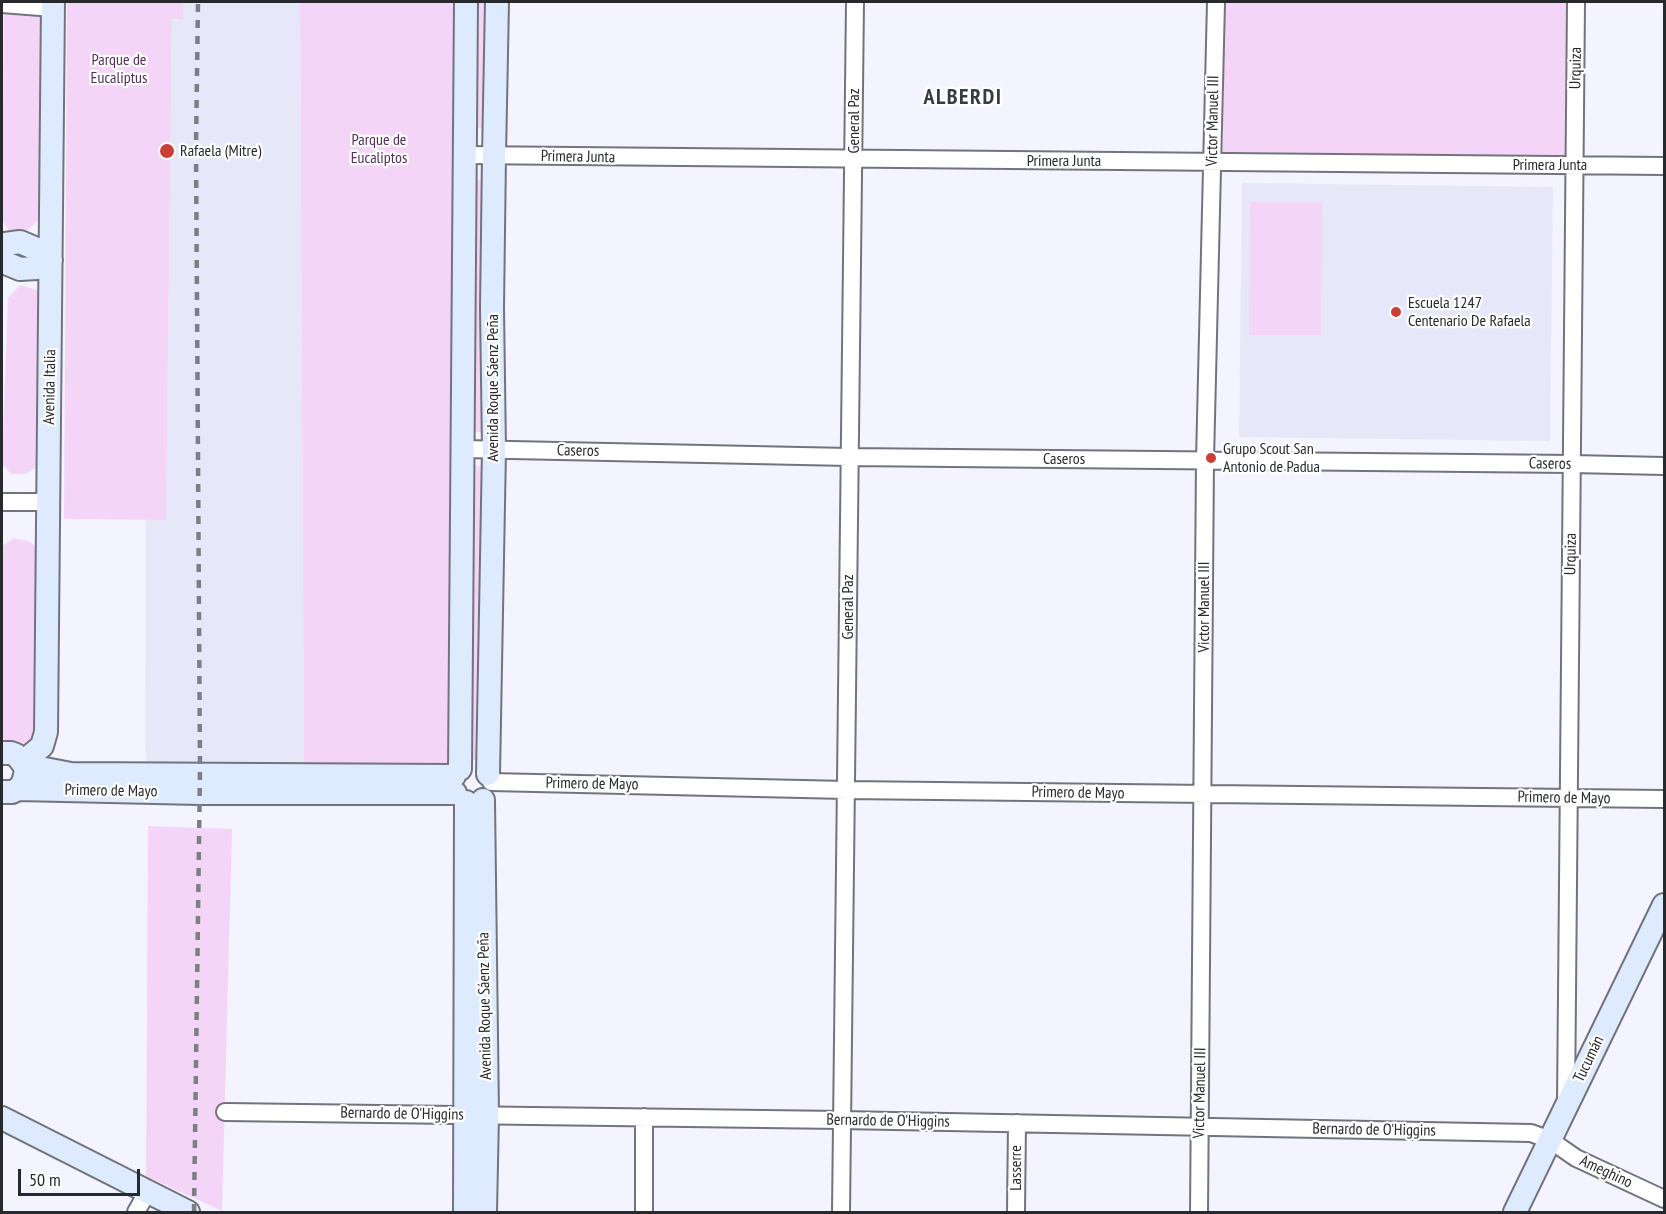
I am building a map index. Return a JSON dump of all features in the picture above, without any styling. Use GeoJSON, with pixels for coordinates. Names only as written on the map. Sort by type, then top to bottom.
{"type":"FeatureCollection","features":[{"type":"Feature","properties":{"kind":"street","name":"Avenida Roque Sáenz Peña"},"geometry":{"type":"LineString","coordinates":[[466,2],[463,449],[471,785],[475,836],[476,1115],[485,1212]]}},
{"type":"Feature","properties":{"kind":"street","name":"Avenida Roque Sáenz Peña"},"geometry":{"type":"LineString","coordinates":[[471,785],[494,450],[494,156],[497,2]]}},
{"type":"Feature","properties":{"kind":"street","name":"General Paz"},"geometry":{"type":"LineString","coordinates":[[841,1212],[855,2]]}},
{"type":"Feature","properties":{"kind":"street","name":"Victor Manuel III"},"geometry":{"type":"LineString","coordinates":[[1198,1212],[1205,460],[1216,2]]}},
{"type":"Feature","properties":{"kind":"street","name":"Urquiza"},"geometry":{"type":"LineString","coordinates":[[1566,1106],[1576,2]]}},
{"type":"Feature","properties":{"kind":"street"},"geometry":{"type":"LineString","coordinates":[[2,4],[53,5]]}},
{"type":"Feature","properties":{"kind":"street","name":"Avenida Italia"},"geometry":{"type":"LineString","coordinates":[[24,764],[42,746],[46,732],[53,5]]}},
{"type":"Feature","properties":{"kind":"street","name":"Primera Junta"},"geometry":{"type":"LineString","coordinates":[[464,155],[1665,166]]}},
{"type":"Feature","properties":{"kind":"street"},"geometry":{"type":"LineString","coordinates":[[2,247],[5,244],[20,242],[39,250],[51,260],[36,268],[20,269],[2,260]]}},
{"type":"Feature","properties":{"kind":"street","name":"Caseros"},"geometry":{"type":"LineString","coordinates":[[463,449],[849,457],[1665,466]]}},
{"type":"Feature","properties":{"kind":"street"},"geometry":{"type":"LineString","coordinates":[[2,502],[48,502]]}},
{"type":"Feature","properties":{"kind":"street","name":"Primero de Mayo"},"geometry":{"type":"LineString","coordinates":[[2,753],[16,755],[24,764],[71,774],[298,784]]}},
{"type":"Feature","properties":{"kind":"street"},"geometry":{"type":"LineString","coordinates":[[10,790],[23,783],[26,777],[24,764]]}},
{"type":"Feature","properties":{"kind":"street","name":"Primero de Mayo"},"geometry":{"type":"LineString","coordinates":[[10,790],[52,791],[298,784],[1665,799]]}},
{"type":"Feature","properties":{"kind":"street","name":"Tucumán"},"geometry":{"type":"LineString","coordinates":[[1515,1212],[1665,905]]}},
{"type":"Feature","properties":{"kind":"street","name":"Bernardo de O'Higgins"},"geometry":{"type":"LineString","coordinates":[[225,1112],[842,1120],[1532,1133],[1550,1140]]}},
{"type":"Feature","properties":{"kind":"street","name":"Avenida Roque Sáenz Peña"},"geometry":{"type":"LineString","coordinates":[[465,1212],[476,1115]]}},
{"type":"Feature","properties":{"kind":"street"},"geometry":{"type":"LineString","coordinates":[[2,1118],[188,1212]]}},
{"type":"Feature","properties":{"kind":"street"},"geometry":{"type":"LineString","coordinates":[[644,1118],[644,1212]]}},
{"type":"Feature","properties":{"kind":"street","name":"Lasserre"},"geometry":{"type":"LineString","coordinates":[[1016,1212],[1017,1123]]}},
{"type":"Feature","properties":{"kind":"street","name":"Ameghino"},"geometry":{"type":"LineString","coordinates":[[1550,1140],[1576,1158],[1665,1199]]}},
{"type":"Feature","properties":{"kind":"street"},"geometry":{"type":"LineString","coordinates":[[136,1212],[148,1191]]}},
{"type":"Feature","properties":{"kind":"shaded area"},"geometry":{"type":"Polygon","coordinates":[[[183,2],[300,2],[304,772],[148,772],[145,746],[146,520],[166,520],[172,19],[183,20],[183,2]]]}},
{"type":"Feature","properties":{"kind":"shaded area","name":"Escuela 1247 Centenario De Rafaela"},"geometry":{"type":"Polygon","coordinates":[[[1242,183],[1553,187],[1550,441],[1239,437],[1242,183]]]}},
{"type":"Feature","properties":{"kind":"green space"},"geometry":{"type":"Polygon","coordinates":[[[4,2],[43,2],[40,218],[25,233],[9,231],[2,219],[4,2]]]}},
{"type":"Feature","properties":{"kind":"green space","name":"Parque de Eucaliptus"},"geometry":{"type":"Polygon","coordinates":[[[67,2],[183,2],[183,20],[172,19],[166,520],[64,519],[67,2]]]}},
{"type":"Feature","properties":{"kind":"green space","name":"Parque de Eucaliptos"},"geometry":{"type":"Polygon","coordinates":[[[300,2],[455,2],[452,751],[447,766],[304,772],[300,2]]]}},
{"type":"Feature","properties":{"kind":"green space"},"geometry":{"type":"Polygon","coordinates":[[[472,2],[488,2],[487,128],[469,128],[472,2]]]}},
{"type":"Feature","properties":{"kind":"green space"},"geometry":{"type":"Polygon","coordinates":[[[1224,2],[1567,2],[1566,156],[1223,152],[1224,2]]]}},
{"type":"Feature","properties":{"kind":"green space"},"geometry":{"type":"Polygon","coordinates":[[[467,180],[483,180],[484,432],[466,432],[467,180]]]}},
{"type":"Feature","properties":{"kind":"green space"},"geometry":{"type":"Polygon","coordinates":[[[1250,202],[1322,202],[1321,335],[1249,335],[1250,202]]]}},
{"type":"Feature","properties":{"kind":"green space"},"geometry":{"type":"Polygon","coordinates":[[[20,285],[40,291],[37,467],[25,474],[11,474],[2,464],[8,298],[20,285]]]}},
{"type":"Feature","properties":{"kind":"green space"},"geometry":{"type":"Polygon","coordinates":[[[466,465],[481,466],[484,760],[466,760],[466,465]]]}},
{"type":"Feature","properties":{"kind":"green space"},"geometry":{"type":"Polygon","coordinates":[[[14,538],[30,542],[41,550],[39,735],[31,750],[8,745],[2,736],[2,546],[14,538]]]}},
{"type":"Feature","properties":{"kind":"green space"},"geometry":{"type":"Polygon","coordinates":[[[148,826],[232,829],[222,1211],[146,1176],[148,826]]]}},
{"type":"Feature","properties":{"kind":"railway"},"geometry":{"type":"LineString","coordinates":[[194,1212],[200,768],[196,147],[198,2]]}},
{"type":"Feature","properties":{"kind":"place","name":"Rafaela (Mitre)"},"geometry":{"type":"Point","coordinates":[167,151]}},
{"type":"Feature","properties":{"kind":"place","name":"Escuela 1247 Centenario De Rafaela"},"geometry":{"type":"Point","coordinates":[1396,312]}},
{"type":"Feature","properties":{"kind":"place","name":"Grupo Scout San Antonio de Padua"},"geometry":{"type":"Point","coordinates":[1211,458]}},
{"type":"Feature","properties":{"kind":"district","name":"ALBERDI"},"geometry":{"type":"Point","coordinates":[963,98]}}]}
